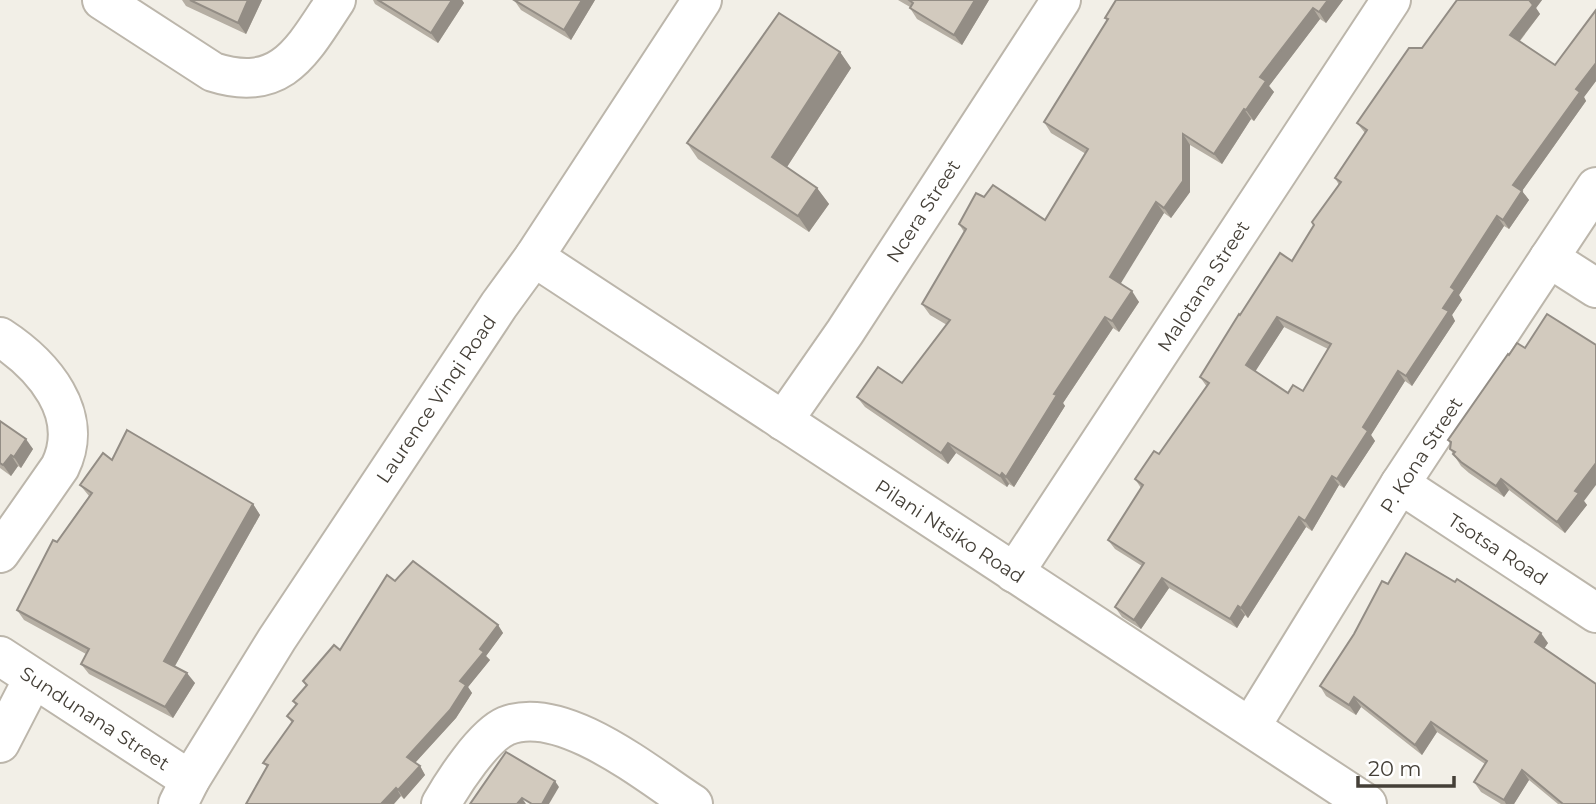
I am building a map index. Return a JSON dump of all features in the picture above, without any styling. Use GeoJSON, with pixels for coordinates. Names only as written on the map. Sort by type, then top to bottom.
{"type":"FeatureCollection","features":[{"type":"Feature","properties":{"kind":"street"},"geometry":{"type":"LineString","coordinates":[[102,0],[213,72],[233,78],[250,79],[268,76],[288,64],[301,51],[336,0]]}},
{"type":"Feature","properties":{"kind":"street","name":"Laurence Vinqi Road"},"geometry":{"type":"LineString","coordinates":[[184,792],[277,639],[534,257],[702,0]]}},
{"type":"Feature","properties":{"kind":"street","name":"Ncera Street"},"geometry":{"type":"LineString","coordinates":[[783,421],[845,332],[1061,0]]}},
{"type":"Feature","properties":{"kind":"street","name":"Malotana Street"},"geometry":{"type":"LineString","coordinates":[[1014,573],[1391,0]]}},
{"type":"Feature","properties":{"kind":"street","name":"P. Kona Street"},"geometry":{"type":"LineString","coordinates":[[1251,726],[1400,484],[1596,187]]}},
{"type":"Feature","properties":{"kind":"street","name":"Pilani Ntsiko Road"},"geometry":{"type":"LineString","coordinates":[[534,257],[1367,804]]}},
{"type":"Feature","properties":{"kind":"street"},"geometry":{"type":"LineString","coordinates":[[1549,258],[1596,288]]}},
{"type":"Feature","properties":{"kind":"street"},"geometry":{"type":"LineString","coordinates":[[0,337],[17,347],[53,387],[65,409],[69,432],[68,452],[60,467],[0,553]]}},
{"type":"Feature","properties":{"kind":"street","name":"Tsotsa Road"},"geometry":{"type":"LineString","coordinates":[[1400,484],[1596,614]]}},
{"type":"Feature","properties":{"kind":"street","name":"Sundunana Street"},"geometry":{"type":"LineString","coordinates":[[0,656],[118,732],[184,792]]}},
{"type":"Feature","properties":{"kind":"street"},"geometry":{"type":"LineString","coordinates":[[0,743],[33,679]]}},
{"type":"Feature","properties":{"kind":"street"},"geometry":{"type":"LineString","coordinates":[[441,804],[485,743],[504,727],[527,721],[552,724],[598,743],[693,804]]}},
{"type":"Feature","properties":{"kind":"building"},"geometry":{"type":"Polygon","coordinates":[[[190,0],[248,0],[238,23],[190,0]]]}},
{"type":"Feature","properties":{"kind":"building"},"geometry":{"type":"Polygon","coordinates":[[[378,0],[452,0],[431,33],[378,0]]]}},
{"type":"Feature","properties":{"kind":"building"},"geometry":{"type":"Polygon","coordinates":[[[514,0],[582,0],[564,30],[514,0]]]}},
{"type":"Feature","properties":{"kind":"building"},"geometry":{"type":"Polygon","coordinates":[[[909,0],[975,0],[954,35],[910,8],[913,3],[909,0]]]}},
{"type":"Feature","properties":{"kind":"building"},"geometry":{"type":"Polygon","coordinates":[[[1116,0],[1328,0],[1319,12],[1313,8],[1260,77],[1266,81],[1214,154],[1183,134],[1183,181],[1164,208],[1156,202],[1110,277],[1132,291],[1112,321],[1105,317],[1054,394],[1057,395],[1006,477],[1002,473],[1000,476],[948,443],[941,453],[857,397],[878,367],[902,383],[950,320],[922,304],[966,229],[959,224],[976,193],[984,197],[993,185],[1045,220],[1088,149],[1044,122],[1108,19],[1105,18],[1116,0]]]}},
{"type":"Feature","properties":{"kind":"building"},"geometry":{"type":"Polygon","coordinates":[[[1457,0],[1529,0],[1533,5],[1510,35],[1555,65],[1596,10],[1596,63],[1576,89],[1580,92],[1513,185],[1522,191],[1503,220],[1497,216],[1451,287],[1455,290],[1443,308],[1449,311],[1406,376],[1398,371],[1363,427],[1368,431],[1337,479],[1332,476],[1305,521],[1299,517],[1241,608],[1238,606],[1230,619],[1162,578],[1134,620],[1115,607],[1144,563],[1108,540],[1143,485],[1135,479],[1154,451],[1159,454],[1209,383],[1200,377],[1280,253],[1292,261],[1314,225],[1312,222],[1341,182],[1335,178],[1367,130],[1357,123],[1409,48],[1422,48],[1457,0]],[[1277,317],[1246,365],[1288,393],[1293,385],[1303,391],[1331,344],[1277,317]]]}},
{"type":"Feature","properties":{"kind":"building"},"geometry":{"type":"Polygon","coordinates":[[[779,13],[840,52],[772,157],[817,188],[798,216],[687,143],[779,13]]]}},
{"type":"Feature","properties":{"kind":"building"},"geometry":{"type":"Polygon","coordinates":[[[1547,314],[1596,345],[1596,463],[1575,491],[1579,493],[1557,522],[1501,479],[1496,486],[1461,462],[1450,449],[1451,442],[1448,440],[1508,354],[1517,343],[1525,348],[1547,314]]]}},
{"type":"Feature","properties":{"kind":"building"},"geometry":{"type":"Polygon","coordinates":[[[0,421],[26,439],[14,457],[11,455],[3,465],[0,463],[0,421]]]}},
{"type":"Feature","properties":{"kind":"building"},"geometry":{"type":"Polygon","coordinates":[[[127,430],[253,504],[164,661],[187,673],[165,707],[81,664],[89,649],[17,610],[53,540],[57,542],[92,493],[80,485],[103,453],[112,460],[127,430]]]}},
{"type":"Feature","properties":{"kind":"building"},"geometry":{"type":"Polygon","coordinates":[[[1406,553],[1455,582],[1457,579],[1541,633],[1535,642],[1596,684],[1596,804],[1563,804],[1522,770],[1504,800],[1474,782],[1487,761],[1431,722],[1415,745],[1354,697],[1349,705],[1320,686],[1354,634],[1382,581],[1388,584],[1406,553]]]}},
{"type":"Feature","properties":{"kind":"building"},"geometry":{"type":"Polygon","coordinates":[[[413,561],[498,625],[480,649],[484,652],[460,681],[466,685],[450,710],[407,757],[420,766],[381,804],[246,804],[268,765],[263,763],[293,721],[287,716],[297,704],[293,701],[307,685],[303,681],[334,645],[340,650],[387,575],[395,581],[413,561]]]}},
{"type":"Feature","properties":{"kind":"building"},"geometry":{"type":"Polygon","coordinates":[[[506,752],[555,781],[542,804],[532,804],[522,798],[517,804],[470,804],[506,752]]]}}]}
